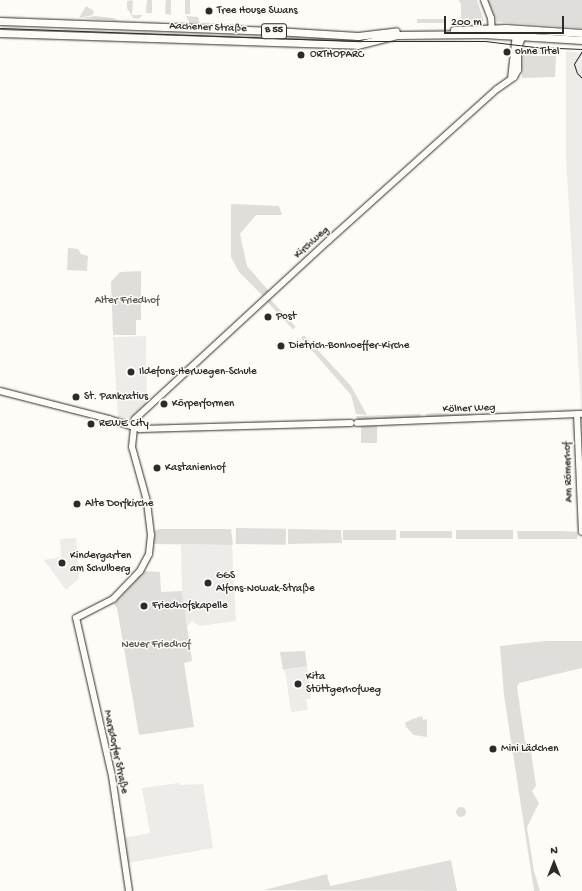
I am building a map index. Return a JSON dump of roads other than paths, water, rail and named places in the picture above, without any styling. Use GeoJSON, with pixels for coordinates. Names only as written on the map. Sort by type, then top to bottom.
{"type":"FeatureCollection","features":[{"type":"Feature","properties":{"kind":"main road","name":"Aachener Straße"},"geometry":{"type":"LineString","coordinates":[[0,21],[252,30],[364,37],[395,31],[492,31],[514,35],[523,32],[582,33]]}},
{"type":"Feature","properties":{"kind":"main road","name":"Aachener Straße"},"geometry":{"type":"LineString","coordinates":[[0,33],[248,40],[357,45],[397,35],[492,31],[506,28],[523,32],[582,40]]}},
{"type":"Feature","properties":{"kind":"main road"},"geometry":{"type":"LineString","coordinates":[[248,40],[253,36],[252,30]]}},
{"type":"Feature","properties":{"kind":"street"},"geometry":{"type":"LineString","coordinates":[[484,0],[492,31]]}},
{"type":"Feature","properties":{"kind":"street"},"geometry":{"type":"LineString","coordinates":[[506,28],[514,35],[511,79]]}},
{"type":"Feature","properties":{"kind":"street","name":"Kirchweg"},"geometry":{"type":"LineString","coordinates":[[518,48],[523,32]]}},
{"type":"Feature","properties":{"kind":"street","name":"Kirchweg"},"geometry":{"type":"LineString","coordinates":[[133,427],[140,414],[333,236],[511,79],[518,70],[518,48],[514,35]]}},
{"type":"Feature","properties":{"kind":"street","name":"Kölner Weg"},"geometry":{"type":"LineString","coordinates":[[0,391],[109,418],[133,427],[144,429],[354,423],[580,414]]}},
{"type":"Feature","properties":{"kind":"street","name":"Am Römerhof"},"geometry":{"type":"LineString","coordinates":[[580,414],[582,530]]}},
{"type":"Feature","properties":{"kind":"street","name":"Marsdorfer Straße"},"geometry":{"type":"LineString","coordinates":[[129,891],[112,776],[76,618],[112,599],[140,571],[149,554],[150,515],[132,446],[133,427]]}},
{"type":"Feature","properties":{"kind":"tram line"},"geometry":{"type":"LineString","coordinates":[[0,28],[361,41],[485,41],[535,47],[582,49]]}},
{"type":"Feature","properties":{"kind":"tram line"},"geometry":{"type":"LineString","coordinates":[[582,51],[574,64],[577,73],[582,78]]}},
{"type":"Feature","properties":{"kind":"place","name":"Tree House Swans"},"geometry":{"type":"Point","coordinates":[209,11]}},
{"type":"Feature","properties":{"kind":"place","name":"ohne Titel"},"geometry":{"type":"Point","coordinates":[507,52]}},
{"type":"Feature","properties":{"kind":"place","name":"ORTHOPARC"},"geometry":{"type":"Point","coordinates":[301,55]}},
{"type":"Feature","properties":{"kind":"place","name":"Post"},"geometry":{"type":"Point","coordinates":[268,317]}},
{"type":"Feature","properties":{"kind":"place","name":"Dietrich-Bonhoeffer-Kirche"},"geometry":{"type":"Point","coordinates":[281,346]}},
{"type":"Feature","properties":{"kind":"place","name":"Ildefons-Herwegen-Schule"},"geometry":{"type":"Point","coordinates":[131,372]}},
{"type":"Feature","properties":{"kind":"place","name":"St. Pankratius"},"geometry":{"type":"Point","coordinates":[76,397]}},
{"type":"Feature","properties":{"kind":"place","name":"Körperformen"},"geometry":{"type":"Point","coordinates":[164,404]}},
{"type":"Feature","properties":{"kind":"place","name":"REWE City"},"geometry":{"type":"Point","coordinates":[91,424]}},
{"type":"Feature","properties":{"kind":"place","name":"Kastanienhof"},"geometry":{"type":"Point","coordinates":[157,468]}},
{"type":"Feature","properties":{"kind":"place","name":"Alte Dorfkirche"},"geometry":{"type":"Point","coordinates":[77,504]}},
{"type":"Feature","properties":{"kind":"place","name":"Kindergarten am Schulberg"},"geometry":{"type":"Point","coordinates":[62,563]}},
{"type":"Feature","properties":{"kind":"place","name":"GGS Alfons-Nowak-Straße"},"geometry":{"type":"Point","coordinates":[208,583]}},
{"type":"Feature","properties":{"kind":"place","name":"Friedhofskapelle"},"geometry":{"type":"Point","coordinates":[144,606]}},
{"type":"Feature","properties":{"kind":"place","name":"Kita Stüttgerhofweg"},"geometry":{"type":"Point","coordinates":[298,684]}},
{"type":"Feature","properties":{"kind":"place","name":"Mini Lädchen"},"geometry":{"type":"Point","coordinates":[493,749]}},
{"type":"Feature","properties":{"kind":"park label","name":"Alter Friedhof"},"geometry":{"type":"Point","coordinates":[127,301]}},
{"type":"Feature","properties":{"kind":"park label","name":"Neuer Friedhof"},"geometry":{"type":"Point","coordinates":[156,645]}}]}
